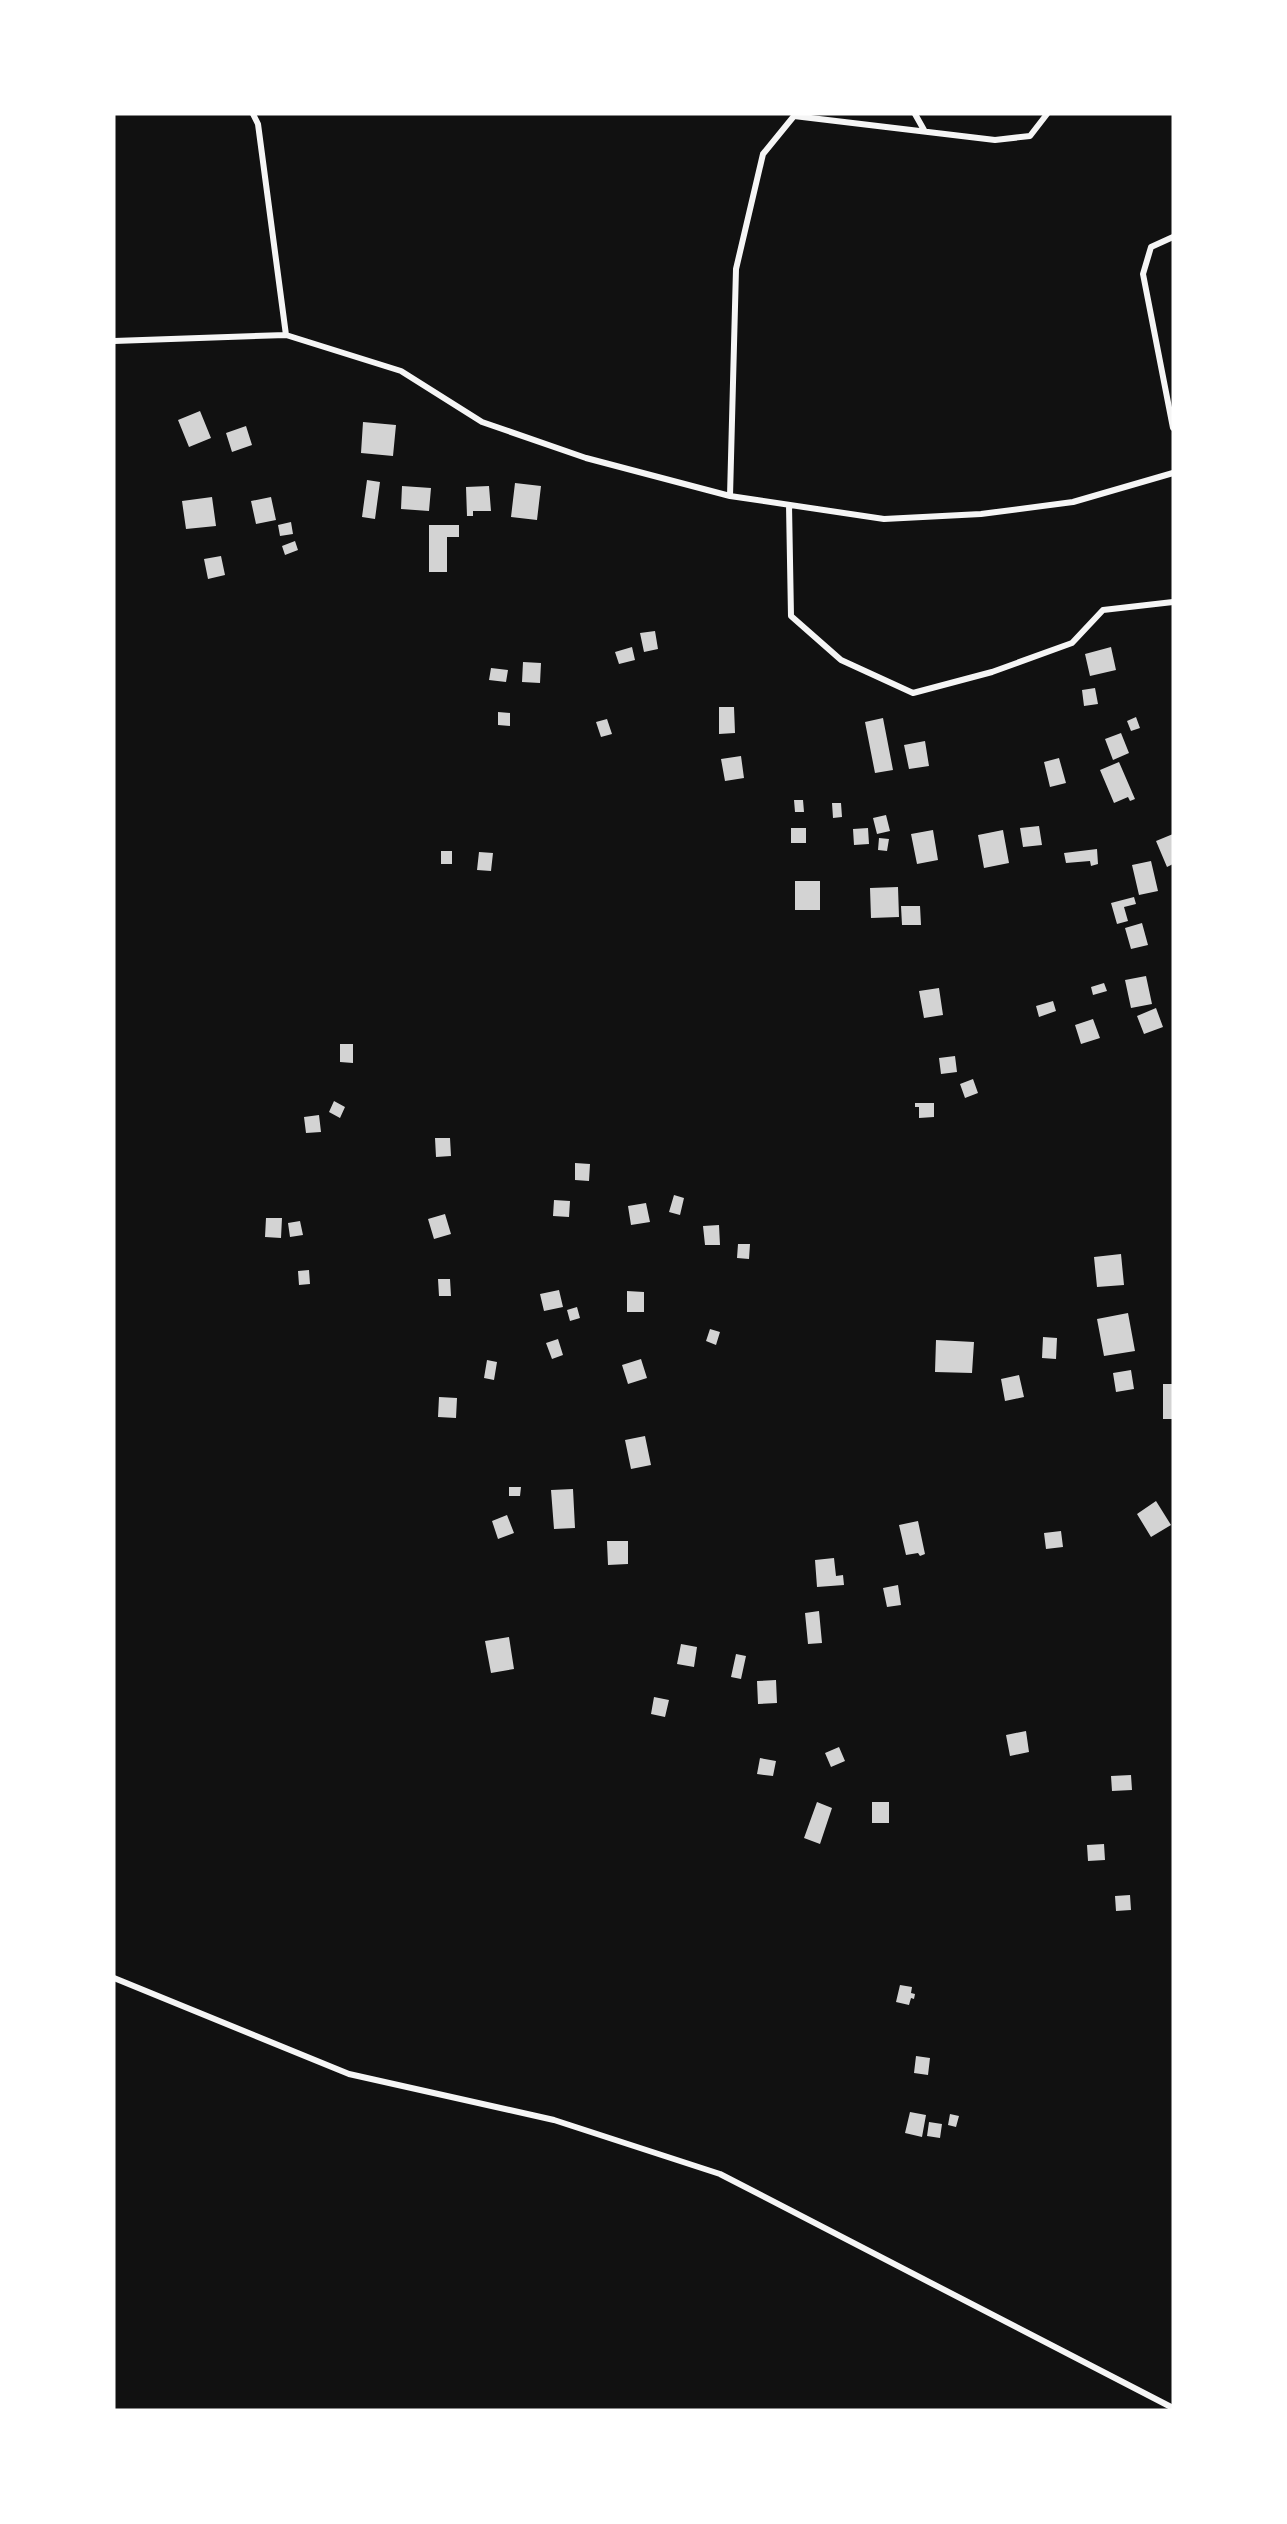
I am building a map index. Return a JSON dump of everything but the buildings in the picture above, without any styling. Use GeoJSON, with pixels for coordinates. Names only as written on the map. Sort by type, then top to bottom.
{"type":"FeatureCollection","features":[{"type":"Feature","properties":{"kind":"street"},"geometry":{"type":"LineString","coordinates":[[253,114],[258,124],[286,335]]}},
{"type":"Feature","properties":{"kind":"street"},"geometry":{"type":"LineString","coordinates":[[915,114],[924,130]]}},
{"type":"Feature","properties":{"kind":"street"},"geometry":{"type":"LineString","coordinates":[[730,496],[736,269],[763,154],[794,116],[995,140],[1030,136],[1047,114]]}},
{"type":"Feature","properties":{"kind":"street"},"geometry":{"type":"LineString","coordinates":[[1173,237],[1151,247],[1143,274],[1173,428]]}},
{"type":"Feature","properties":{"kind":"street"},"geometry":{"type":"LineString","coordinates":[[114,341],[286,335],[401,371],[482,422],[586,458],[730,496],[884,519],[981,514],[1072,502],[1173,474]]}},
{"type":"Feature","properties":{"kind":"street"},"geometry":{"type":"LineString","coordinates":[[789,505],[791,616],[841,660],[913,693],[992,672],[1072,643],[1103,610],[1173,602]]}},
{"type":"Feature","properties":{"kind":"street"},"geometry":{"type":"LineString","coordinates":[[114,1978],[349,2074],[554,2120],[720,2174],[1173,2408]]}}]}
